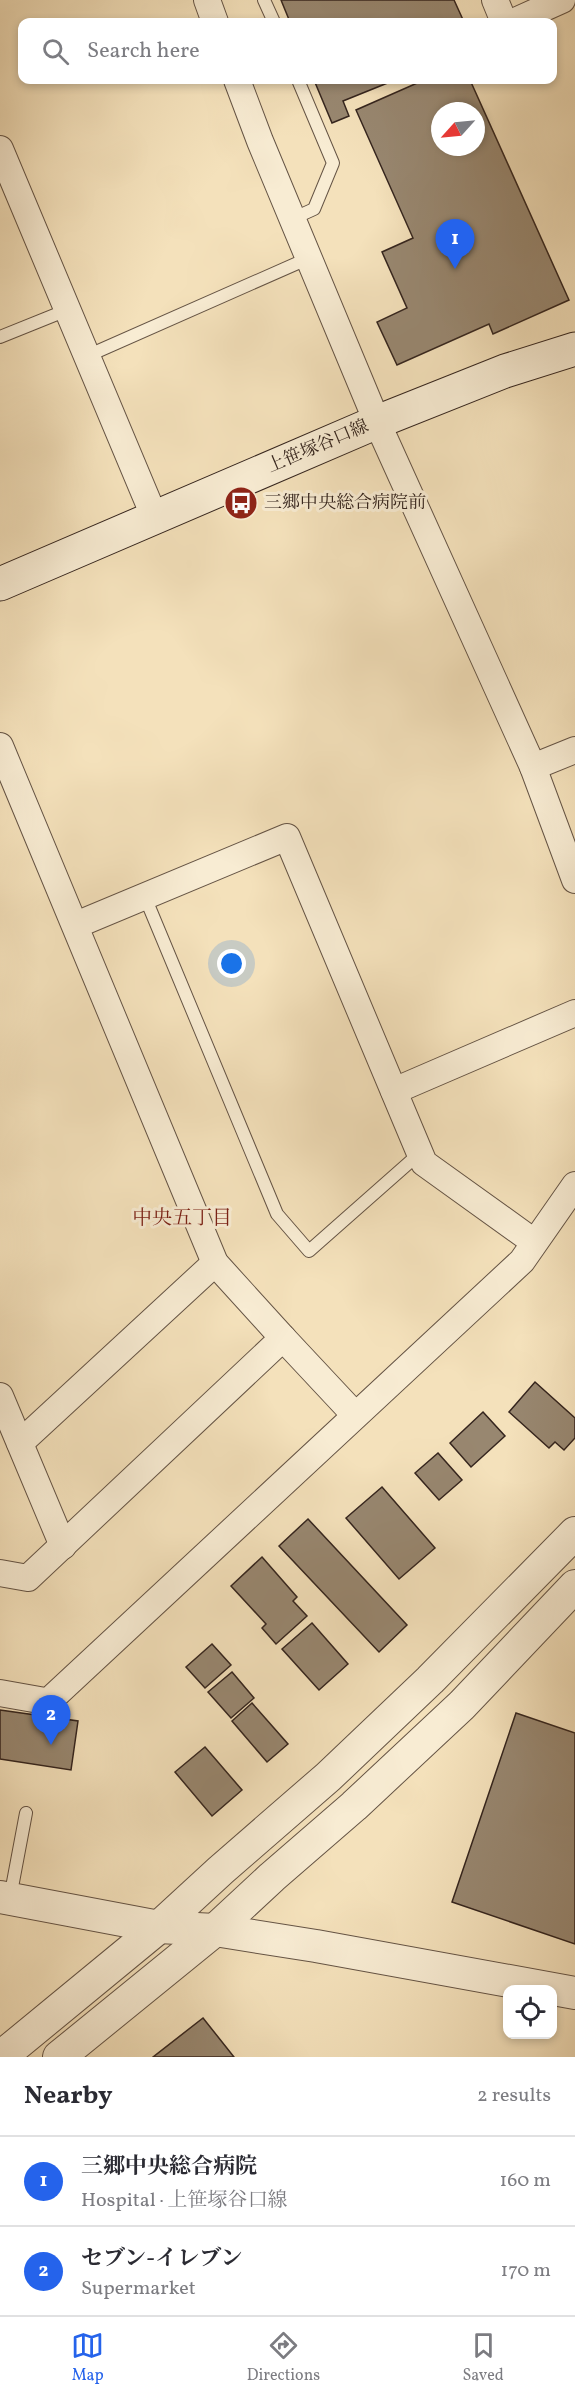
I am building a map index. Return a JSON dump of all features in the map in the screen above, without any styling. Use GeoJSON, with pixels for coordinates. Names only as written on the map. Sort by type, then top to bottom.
{"type":"FeatureCollection","features":[{"type":"Feature","properties":{"kind":"main road","name":"上笹塚谷口線"},"geometry":{"type":"LineString","coordinates":[[0,584],[377,422],[505,370],[575,349]]}},
{"type":"Feature","properties":{"kind":"street"},"geometry":{"type":"LineString","coordinates":[[207,0],[214,18]]}},
{"type":"Feature","properties":{"kind":"street"},"geometry":{"type":"LineString","coordinates":[[495,0],[502,18]]}},
{"type":"Feature","properties":{"kind":"street"},"geometry":{"type":"LineString","coordinates":[[522,18],[562,0]]}},
{"type":"Feature","properties":{"kind":"street"},"geometry":{"type":"LineString","coordinates":[[239,84],[377,422],[570,850],[575,880]]}},
{"type":"Feature","properties":{"kind":"street"},"geometry":{"type":"LineString","coordinates":[[0,148],[154,516]]}},
{"type":"Feature","properties":{"kind":"street"},"geometry":{"type":"LineString","coordinates":[[0,746],[215,1263],[355,1415]]}},
{"type":"Feature","properties":{"kind":"street"},"geometry":{"type":"LineString","coordinates":[[532,767],[575,750]]}},
{"type":"Feature","properties":{"kind":"street"},"geometry":{"type":"LineString","coordinates":[[76,926],[287,837],[424,1163],[534,1242]]}},
{"type":"Feature","properties":{"kind":"street"},"geometry":{"type":"LineString","coordinates":[[394,1091],[575,1013]]}},
{"type":"Feature","properties":{"kind":"street"},"geometry":{"type":"LineString","coordinates":[[0,1693],[45,1701],[51,1699],[522,1261],[575,1185]]}},
{"type":"Feature","properties":{"kind":"street"},"geometry":{"type":"LineString","coordinates":[[20,1443],[215,1263]]}},
{"type":"Feature","properties":{"kind":"street"},"geometry":{"type":"LineString","coordinates":[[0,1573],[28,1578],[283,1338]]}},
{"type":"Feature","properties":{"kind":"street"},"geometry":{"type":"LineString","coordinates":[[0,1396],[63,1546]]}},
{"type":"Feature","properties":{"kind":"street"},"geometry":{"type":"LineString","coordinates":[[1,2057],[159,1927],[328,1777],[575,1533]]}},
{"type":"Feature","properties":{"kind":"street"},"geometry":{"type":"LineString","coordinates":[[59,2057],[215,1930],[354,1806],[454,1713],[575,1586]]}},
{"type":"Feature","properties":{"kind":"street"},"geometry":{"type":"LineString","coordinates":[[5,1898],[159,1927],[215,1930],[316,1946],[575,1993]]}},
{"type":"Feature","properties":{"kind":"lane"},"geometry":{"type":"LineString","coordinates":[[264,0],[272,18]]}},
{"type":"Feature","properties":{"kind":"lane"},"geometry":{"type":"LineString","coordinates":[[292,219],[314,209],[333,163],[300,84]]}},
{"type":"Feature","properties":{"kind":"lane"},"geometry":{"type":"LineString","coordinates":[[87,356],[309,258]]}},
{"type":"Feature","properties":{"kind":"lane"},"geometry":{"type":"LineString","coordinates":[[0,337],[67,310]]}},
{"type":"Feature","properties":{"kind":"lane"},"geometry":{"type":"LineString","coordinates":[[145,897],[277,1215],[309,1251],[420,1153]]}},
{"type":"Feature","properties":{"kind":"lane"},"geometry":{"type":"LineString","coordinates":[[5,1898],[26,1813]]}},
{"type":"Feature","properties":{"kind":"building"},"geometry":{"type":"Polygon","coordinates":[[[281,0],[454,0],[462,18],[288,18],[281,0]]]}},
{"type":"Feature","properties":{"kind":"building"},"geometry":{"type":"Polygon","coordinates":[[[316,84],[385,84],[343,101],[349,116],[332,123],[316,84]]]}},
{"type":"Feature","properties":{"kind":"building"},"geometry":{"type":"Polygon","coordinates":[[[415,84],[472,84],[480,102],[431,102],[431,156],[485,156],[485,113],[569,300],[493,334],[489,324],[397,365],[377,322],[407,308],[382,252],[413,238],[356,110],[415,84]]]}},
{"type":"Feature","properties":{"kind":"building"},"geometry":{"type":"Polygon","coordinates":[[[535,1382],[575,1418],[575,1438],[564,1450],[555,1442],[549,1448],[509,1412],[535,1382]]]}},
{"type":"Feature","properties":{"kind":"building"},"geometry":{"type":"Polygon","coordinates":[[[483,1412],[505,1436],[471,1467],[450,1443],[483,1412]]]}},
{"type":"Feature","properties":{"kind":"building"},"geometry":{"type":"Polygon","coordinates":[[[438,1453],[462,1480],[439,1500],[415,1473],[438,1453]]]}},
{"type":"Feature","properties":{"kind":"building"},"geometry":{"type":"Polygon","coordinates":[[[382,1487],[435,1548],[399,1579],[346,1518],[382,1487]]]}},
{"type":"Feature","properties":{"kind":"building"},"geometry":{"type":"Polygon","coordinates":[[[308,1519],[407,1625],[379,1652],[279,1546],[308,1519]]]}},
{"type":"Feature","properties":{"kind":"building"},"geometry":{"type":"Polygon","coordinates":[[[262,1557],[297,1597],[293,1601],[307,1616],[276,1644],[262,1628],[266,1624],[231,1586],[262,1557]]]}},
{"type":"Feature","properties":{"kind":"building"},"geometry":{"type":"Polygon","coordinates":[[[312,1623],[348,1664],[319,1690],[282,1649],[312,1623]]]}},
{"type":"Feature","properties":{"kind":"building"},"geometry":{"type":"Polygon","coordinates":[[[212,1644],[231,1665],[205,1688],[186,1667],[212,1644]]]}},
{"type":"Feature","properties":{"kind":"building"},"geometry":{"type":"Polygon","coordinates":[[[232,1672],[254,1698],[231,1718],[208,1692],[232,1672]]]}},
{"type":"Feature","properties":{"kind":"building"},"geometry":{"type":"Polygon","coordinates":[[[252,1703],[288,1744],[267,1762],[232,1721],[252,1703]]]}},
{"type":"Feature","properties":{"kind":"building"},"geometry":{"type":"Polygon","coordinates":[[[0,1710],[78,1721],[71,1770],[0,1759],[0,1710]]]}},
{"type":"Feature","properties":{"kind":"building"},"geometry":{"type":"Polygon","coordinates":[[[516,1713],[575,1733],[575,1944],[452,1902],[516,1713]]]}},
{"type":"Feature","properties":{"kind":"building"},"geometry":{"type":"Polygon","coordinates":[[[205,1747],[242,1790],[212,1816],[175,1772],[205,1747]]]}},
{"type":"Feature","properties":{"kind":"building"},"geometry":{"type":"Polygon","coordinates":[[[203,2018],[234,2057],[153,2057],[203,2018]]]}},
{"type":"Feature","properties":{"kind":"place","name":"三郷中央総合病院"},"geometry":{"type":"Point","coordinates":[455,269]}},
{"type":"Feature","properties":{"kind":"place","name":"三郷中央総合病院前"},"geometry":{"type":"Point","coordinates":[241,503]}},
{"type":"Feature","properties":{"kind":"place","name":"セブン-イレブン"},"geometry":{"type":"Point","coordinates":[51,1745]}},
{"type":"Feature","properties":{"kind":"district","name":"中央五丁目"},"geometry":{"type":"Point","coordinates":[182,1219]}}]}
